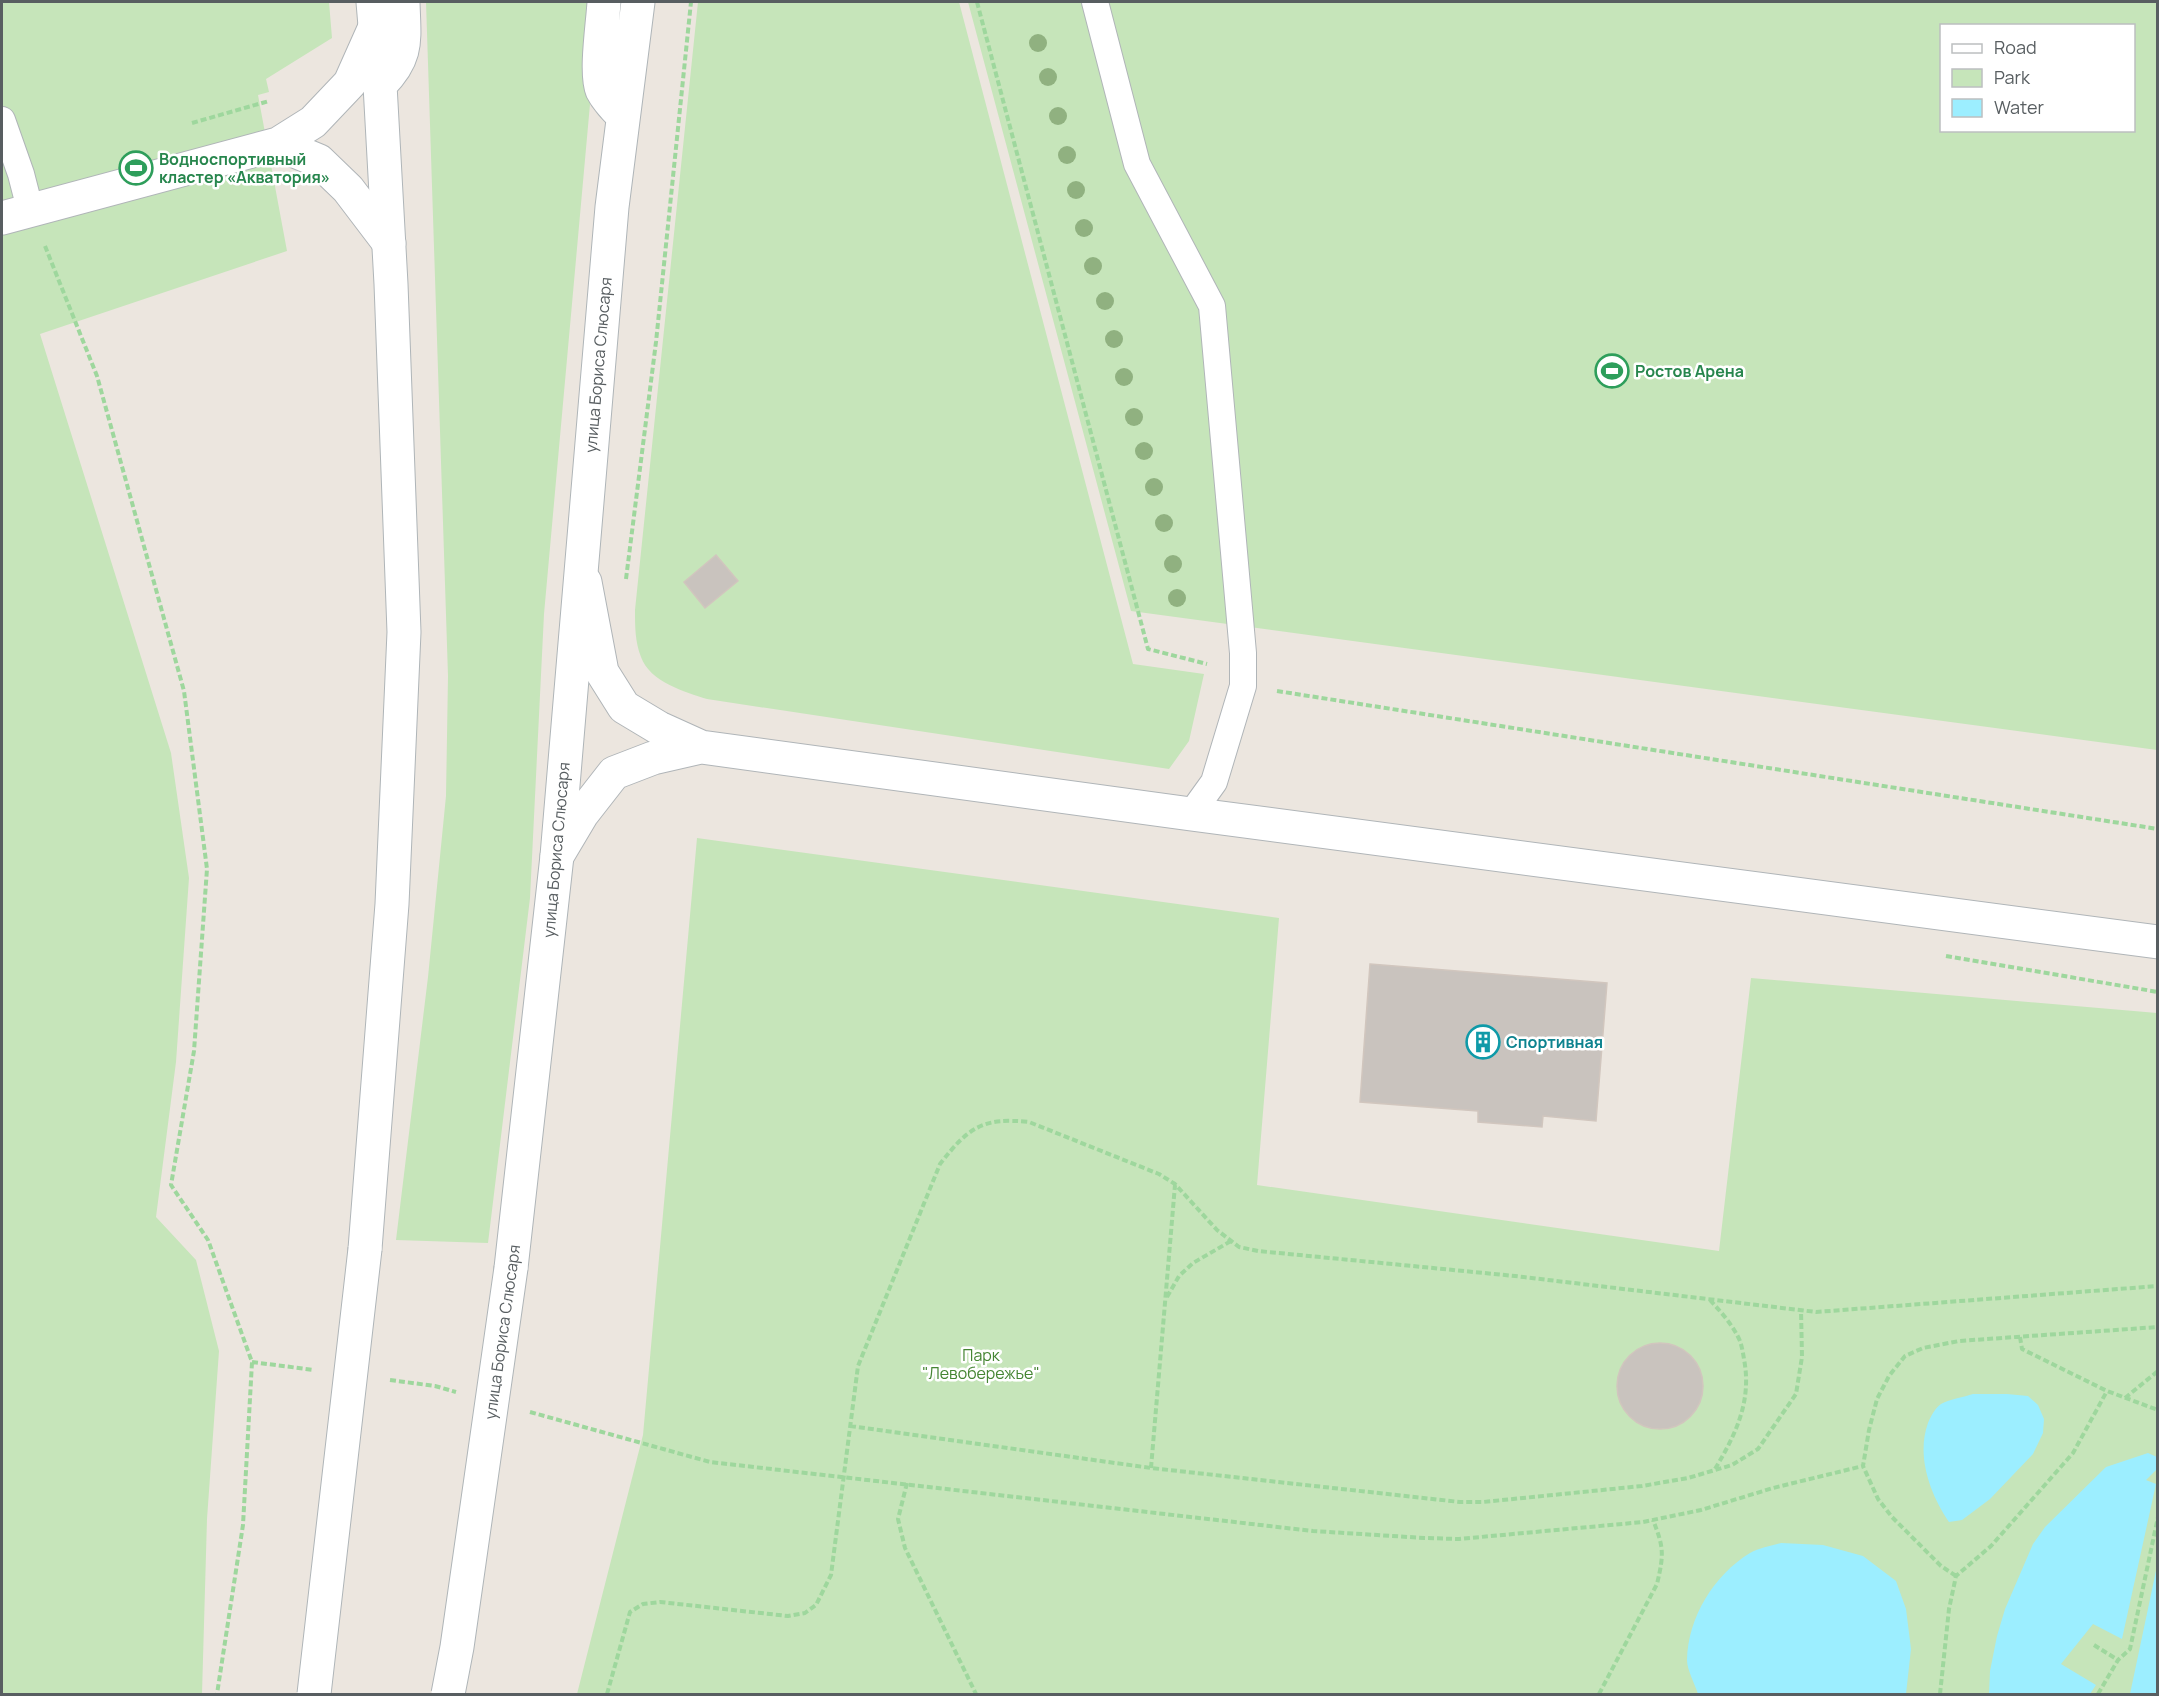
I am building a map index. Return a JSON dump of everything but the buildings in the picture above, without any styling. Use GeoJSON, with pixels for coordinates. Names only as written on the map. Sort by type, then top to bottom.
{"type":"FeatureCollection","features":[{"type":"Feature","properties":{"kind":"main road"},"geometry":{"type":"LineString","coordinates":[[380,85],[395,70],[401,56],[404,36],[403,2]]}},
{"type":"Feature","properties":{"kind":"main road"},"geometry":{"type":"LineString","coordinates":[[604,2],[599,67],[601,88],[610,103],[622,116]]}},
{"type":"Feature","properties":{"kind":"main road","name":"улица Бориса Слюсаря"},"geometry":{"type":"LineString","coordinates":[[448,1695],[512,1268],[557,856],[612,207],[638,2]]}},
{"type":"Feature","properties":{"kind":"main road"},"geometry":{"type":"LineString","coordinates":[[314,1695],[365,1249],[392,904],[404,632],[389,243],[374,14]]}},
{"type":"Feature","properties":{"kind":"main road"},"geometry":{"type":"LineString","coordinates":[[16,214],[278,144],[313,122],[350,83],[374,14]]}},
{"type":"Feature","properties":{"kind":"main road"},"geometry":{"type":"LineString","coordinates":[[278,144],[318,161],[348,189],[389,243]]}},
{"type":"Feature","properties":{"kind":"main road"},"geometry":{"type":"LineString","coordinates":[[583,545],[582,566],[602,672],[624,707],[659,728],[701,747],[2157,942]]}},
{"type":"Feature","properties":{"kind":"main road"},"geometry":{"type":"LineString","coordinates":[[557,856],[582,814],[614,773],[653,758],[701,747]]}},
{"type":"Feature","properties":{"kind":"lane"},"geometry":{"type":"LineString","coordinates":[[1095,2],[1137,164],[1212,306],[1243,653],[1243,686],[1214,782],[1191,814]]}},
{"type":"Feature","properties":{"kind":"lane"},"geometry":{"type":"LineString","coordinates":[[2,120],[21,174],[16,214]]}},
{"type":"Feature","properties":{"kind":"path"},"geometry":{"type":"LineString","coordinates":[[625,585],[656,342],[691,2]]}},
{"type":"Feature","properties":{"kind":"path"},"geometry":{"type":"LineString","coordinates":[[977,2],[1148,649],[1206,663],[1243,686],[2157,829]]}},
{"type":"Feature","properties":{"kind":"path"},"geometry":{"type":"LineString","coordinates":[[181,127],[273,100]]}},
{"type":"Feature","properties":{"kind":"path"},"geometry":{"type":"LineString","coordinates":[[16,214],[97,376],[184,691],[207,869],[194,1051],[171,1185],[208,1240],[252,1362],[243,1526],[217,1695]]}},
{"type":"Feature","properties":{"kind":"path"},"geometry":{"type":"LineString","coordinates":[[607,1695],[630,1612],[643,1604],[660,1602],[789,1616],[805,1613],[816,1605],[831,1575],[858,1366],[940,1164],[955,1144],[975,1127],[990,1121],[1009,1119],[1029,1122],[1159,1173],[1175,1184],[1216,1230],[1239,1247],[1258,1251],[1515,1276],[1816,1312],[2157,1286]]}},
{"type":"Feature","properties":{"kind":"path"},"geometry":{"type":"LineString","coordinates":[[1151,1468],[1175,1184]]}},
{"type":"Feature","properties":{"kind":"path"},"geometry":{"type":"LineString","coordinates":[[1165,1300],[1179,1276],[1186,1269],[1208,1253],[1231,1241]]}},
{"type":"Feature","properties":{"kind":"path"},"geometry":{"type":"LineString","coordinates":[[1709,1299],[1727,1319],[1741,1342],[1746,1368],[1742,1418],[1733,1439],[1714,1470]]}},
{"type":"Feature","properties":{"kind":"path"},"geometry":{"type":"LineString","coordinates":[[850,1426],[1151,1468],[1460,1502],[1483,1502],[1642,1485],[1688,1478],[1732,1466],[1758,1449],[1796,1394],[1802,1357],[1801,1310]]}},
{"type":"Feature","properties":{"kind":"path"},"geometry":{"type":"LineString","coordinates":[[1956,1576],[1941,1566],[1892,1517],[1878,1499],[1863,1466],[1877,1399],[1888,1376],[1905,1356],[1923,1348],[1959,1341],[2157,1327]]}},
{"type":"Feature","properties":{"kind":"path"},"geometry":{"type":"LineString","coordinates":[[2020,1337],[2022,1349],[2107,1391],[2157,1410]]}},
{"type":"Feature","properties":{"kind":"path"},"geometry":{"type":"LineString","coordinates":[[2125,1398],[2157,1371]]}},
{"type":"Feature","properties":{"kind":"path"},"geometry":{"type":"LineString","coordinates":[[1940,1695],[1949,1608],[1956,1576],[1991,1546],[2073,1453],[2107,1391]]}},
{"type":"Feature","properties":{"kind":"path"},"geometry":{"type":"LineString","coordinates":[[710,1462],[1314,1531],[1459,1539],[1653,1520],[1701,1510],[1773,1488],[1863,1466]]}},
{"type":"Feature","properties":{"kind":"path"},"geometry":{"type":"LineString","coordinates":[[907,1484],[898,1520],[905,1548],[976,1695]]}},
{"type":"Feature","properties":{"kind":"path"},"geometry":{"type":"LineString","coordinates":[[2098,1695],[2118,1660],[2130,1649],[2157,1517]]}},
{"type":"Feature","properties":{"kind":"path"},"geometry":{"type":"LineString","coordinates":[[1599,1695],[1657,1584],[1662,1565],[1662,1544],[1653,1520]]}},
{"type":"Feature","properties":{"kind":"path"},"geometry":{"type":"LineString","coordinates":[[2094,1645],[2118,1660]]}},
{"type":"Feature","properties":{"kind":"green space"},"geometry":{"type":"Polygon","coordinates":[[[2,2],[329,2],[332,38],[266,79],[269,92],[258,95],[287,251],[40,334],[171,753],[189,878],[176,1062],[156,1217],[196,1260],[219,1351],[207,1519],[202,1694],[2,1694],[2,2]]]}},
{"type":"Feature","properties":{"kind":"green space"},"geometry":{"type":"Polygon","coordinates":[[[426,2],[598,2],[544,614],[530,898],[488,1243],[396,1240],[428,977],[446,796],[448,676],[426,2]]]}},
{"type":"Feature","properties":{"kind":"green space"},"geometry":{"type":"Polygon","coordinates":[[[698,2],[959,2],[1133,664],[1204,674],[1189,741],[1169,769],[707,699],[669,685],[646,666],[638,646],[635,610],[698,2]]]}},
{"type":"Feature","properties":{"kind":"green space","name":"Ростов Арена"},"geometry":{"type":"Polygon","coordinates":[[[968,2],[2157,2],[2157,750],[1131,611],[968,2]]]}},
{"type":"Feature","properties":{"kind":"green space","name":"Парк \"Левобережье\""},"geometry":{"type":"Polygon","coordinates":[[[697,838],[1279,918],[1257,1185],[1719,1251],[1751,978],[2157,1013],[2157,1694],[577,1694],[643,1435],[697,838]]]}},
{"type":"Feature","properties":{"kind":"water"},"geometry":{"type":"Polygon","coordinates":[[[1973,1394],[2028,1396],[2038,1405],[2044,1419],[2043,1433],[2033,1454],[1990,1499],[1962,1520],[1949,1522],[1936,1499],[1927,1474],[1924,1461],[1925,1436],[1933,1412],[1941,1404],[1973,1394]]]}},
{"type":"Feature","properties":{"kind":"water"},"geometry":{"type":"Polygon","coordinates":[[[2148,1453],[2157,1457],[2157,1469],[2146,1480],[2156,1484],[2122,1639],[2093,1624],[2061,1664],[2096,1685],[2090,1694],[1989,1694],[1990,1671],[1997,1636],[2005,1609],[2033,1544],[2045,1527],[2106,1467],[2148,1453]]]}},
{"type":"Feature","properties":{"kind":"water"},"geometry":{"type":"Polygon","coordinates":[[[1781,1543],[1823,1545],[1863,1556],[1896,1581],[1906,1609],[1911,1649],[1906,1694],[1698,1694],[1687,1660],[1692,1628],[1705,1599],[1725,1573],[1737,1562],[1754,1551],[1781,1543]]]}},
{"type":"Feature","properties":{"kind":"water"},"geometry":{"type":"Polygon","coordinates":[[[2157,1566],[2157,1694],[2130,1694],[2157,1566]]]}},
{"type":"Feature","properties":{"kind":"place","name":"Водноспортивный кластер «Акватория»"},"geometry":{"type":"Point","coordinates":[136,168]}},
{"type":"Feature","properties":{"kind":"place","name":"Ростов Арена"},"geometry":{"type":"Point","coordinates":[1612,371]}},
{"type":"Feature","properties":{"kind":"place","name":"Спортивная"},"geometry":{"type":"Point","coordinates":[1483,1042]}}]}
